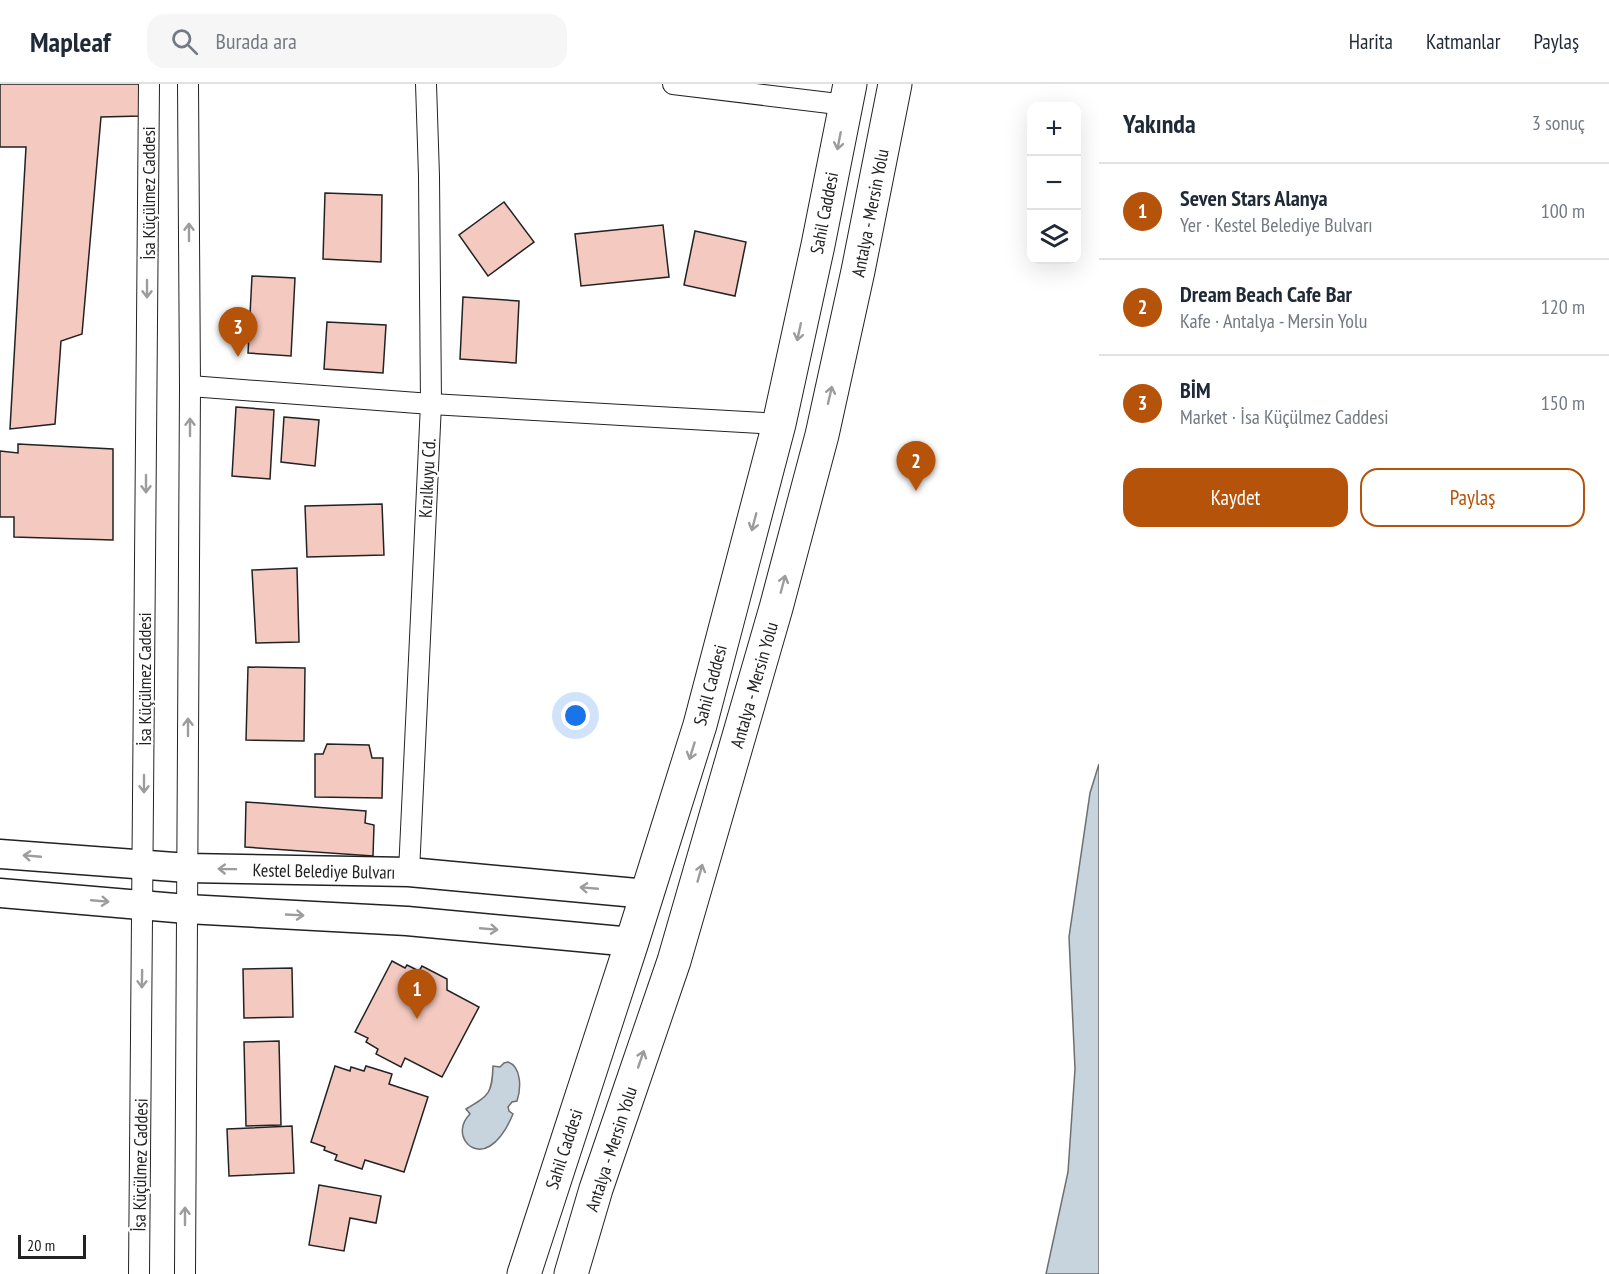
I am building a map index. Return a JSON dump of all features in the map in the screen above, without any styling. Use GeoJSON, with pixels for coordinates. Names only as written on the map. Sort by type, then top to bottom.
{"type":"FeatureCollection","features":[{"type":"Feature","properties":{"kind":"highway","name":"Antalya - Mersin Yolu"},"geometry":{"type":"LineString","coordinates":[[571,1274],[596,1190],[674,961],[776,608],[822,435],[858,271],[895,84]]}},
{"type":"Feature","properties":{"kind":"highway","name":"Sahil Caddesi"},"geometry":{"type":"LineString","coordinates":[[524,1274],[632,942],[699,725],[779,424],[848,94]]}},
{"type":"Feature","properties":{"kind":"street","name":"İsa Küçülmez Caddesi"},"geometry":{"type":"LineString","coordinates":[[139,1274],[149,84]]}},
{"type":"Feature","properties":{"kind":"street"},"geometry":{"type":"LineString","coordinates":[[185,1274],[190,386],[188,84]]}},
{"type":"Feature","properties":{"kind":"street","name":"Kızılkuyu Cd."},"geometry":{"type":"LineString","coordinates":[[409,872],[431,404],[426,84]]}},
{"type":"Feature","properties":{"kind":"street"},"geometry":{"type":"LineString","coordinates":[[673,84],[848,94]]}},
{"type":"Feature","properties":{"kind":"street"},"geometry":{"type":"LineString","coordinates":[[190,386],[431,404],[779,424]]}},
{"type":"Feature","properties":{"kind":"street","name":"Kestel Belediye Bulvarı"},"geometry":{"type":"LineString","coordinates":[[0,854],[188,868],[409,872],[647,894]]}},
{"type":"Feature","properties":{"kind":"street"},"geometry":{"type":"LineString","coordinates":[[0,893],[187,909],[407,921],[632,942]]}},
{"type":"Feature","properties":{"kind":"shaded area"},"geometry":{"type":"Polygon","coordinates":[[[1099,764],[1099,1274],[1046,1274],[1068,1172],[1075,1069],[1069,937],[1090,793],[1099,764]]]}},
{"type":"Feature","properties":{"kind":"shaded area"},"geometry":{"type":"Polygon","coordinates":[[[508,1062],[516,1069],[519,1079],[517,1101],[512,1102],[508,1107],[513,1114],[498,1140],[483,1149],[476,1149],[466,1142],[463,1136],[462,1129],[470,1114],[466,1109],[488,1092],[492,1082],[493,1066],[500,1067],[508,1062]]]}},
{"type":"Feature","properties":{"kind":"building"},"geometry":{"type":"Polygon","coordinates":[[[0,84],[139,84],[141,116],[101,117],[82,334],[61,341],[55,424],[10,429],[26,147],[0,147],[0,84]]]}},
{"type":"Feature","properties":{"kind":"building"},"geometry":{"type":"Polygon","coordinates":[[[325,193],[382,195],[381,262],[323,259],[325,193]]]}},
{"type":"Feature","properties":{"kind":"building"},"geometry":{"type":"Polygon","coordinates":[[[504,202],[534,242],[488,276],[459,235],[504,202]]]}},
{"type":"Feature","properties":{"kind":"building"},"geometry":{"type":"Polygon","coordinates":[[[663,225],[669,277],[581,286],[575,234],[663,225]]]}},
{"type":"Feature","properties":{"kind":"building"},"geometry":{"type":"Polygon","coordinates":[[[695,231],[746,242],[735,296],[684,285],[695,231]]]}},
{"type":"Feature","properties":{"kind":"building"},"geometry":{"type":"Polygon","coordinates":[[[252,276],[295,278],[291,356],[248,353],[252,276]]]}},
{"type":"Feature","properties":{"kind":"building"},"geometry":{"type":"Polygon","coordinates":[[[463,297],[519,301],[516,363],[460,359],[463,297]]]}},
{"type":"Feature","properties":{"kind":"building"},"geometry":{"type":"Polygon","coordinates":[[[327,322],[386,325],[383,373],[324,369],[327,322]]]}},
{"type":"Feature","properties":{"kind":"building"},"geometry":{"type":"Polygon","coordinates":[[[236,407],[274,410],[270,479],[232,476],[236,407]]]}},
{"type":"Feature","properties":{"kind":"building"},"geometry":{"type":"Polygon","coordinates":[[[284,417],[319,420],[315,466],[281,462],[284,417]]]}},
{"type":"Feature","properties":{"kind":"building"},"geometry":{"type":"Polygon","coordinates":[[[18,444],[113,449],[113,540],[14,537],[14,517],[0,517],[0,451],[18,453],[18,444]]]}},
{"type":"Feature","properties":{"kind":"building"},"geometry":{"type":"Polygon","coordinates":[[[382,504],[384,555],[307,557],[305,506],[382,504]]]}},
{"type":"Feature","properties":{"kind":"building"},"geometry":{"type":"Polygon","coordinates":[[[297,568],[299,642],[256,643],[252,570],[297,568]]]}},
{"type":"Feature","properties":{"kind":"building"},"geometry":{"type":"Polygon","coordinates":[[[248,667],[305,668],[304,741],[246,740],[248,667]]]}},
{"type":"Feature","properties":{"kind":"building"},"geometry":{"type":"Polygon","coordinates":[[[327,744],[369,745],[372,758],[383,758],[382,798],[315,797],[315,754],[323,754],[327,744]]]}},
{"type":"Feature","properties":{"kind":"building"},"geometry":{"type":"Polygon","coordinates":[[[246,802],[366,811],[365,823],[374,825],[373,856],[245,847],[246,802]]]}},
{"type":"Feature","properties":{"kind":"building"},"geometry":{"type":"Polygon","coordinates":[[[392,961],[405,968],[407,965],[419,971],[422,966],[447,979],[447,990],[479,1007],[442,1077],[405,1058],[401,1067],[376,1054],[378,1049],[366,1042],[368,1038],[355,1032],[392,961]]]}},
{"type":"Feature","properties":{"kind":"building"},"geometry":{"type":"Polygon","coordinates":[[[292,968],[293,1017],[244,1018],[243,969],[292,968]]]}},
{"type":"Feature","properties":{"kind":"building"},"geometry":{"type":"Polygon","coordinates":[[[279,1041],[281,1125],[246,1126],[244,1042],[279,1041]]]}},
{"type":"Feature","properties":{"kind":"building"},"geometry":{"type":"Polygon","coordinates":[[[335,1066],[350,1071],[351,1067],[364,1071],[366,1066],[392,1074],[389,1084],[428,1097],[404,1172],[365,1160],[362,1169],[335,1160],[337,1155],[311,1142],[335,1066]]]}},
{"type":"Feature","properties":{"kind":"building"},"geometry":{"type":"Polygon","coordinates":[[[292,1126],[294,1173],[229,1176],[227,1129],[292,1126]]]}},
{"type":"Feature","properties":{"kind":"building"},"geometry":{"type":"Polygon","coordinates":[[[319,1185],[381,1196],[376,1223],[350,1218],[344,1251],[309,1245],[319,1185]]]}},
{"type":"Feature","properties":{"kind":"place","name":"BİM"},"geometry":{"type":"Point","coordinates":[238,357]}},
{"type":"Feature","properties":{"kind":"place","name":"Dream Beach Cafe Bar"},"geometry":{"type":"Point","coordinates":[916,491]}},
{"type":"Feature","properties":{"kind":"place","name":"Seven Stars Alanya"},"geometry":{"type":"Point","coordinates":[417,1019]}}]}
